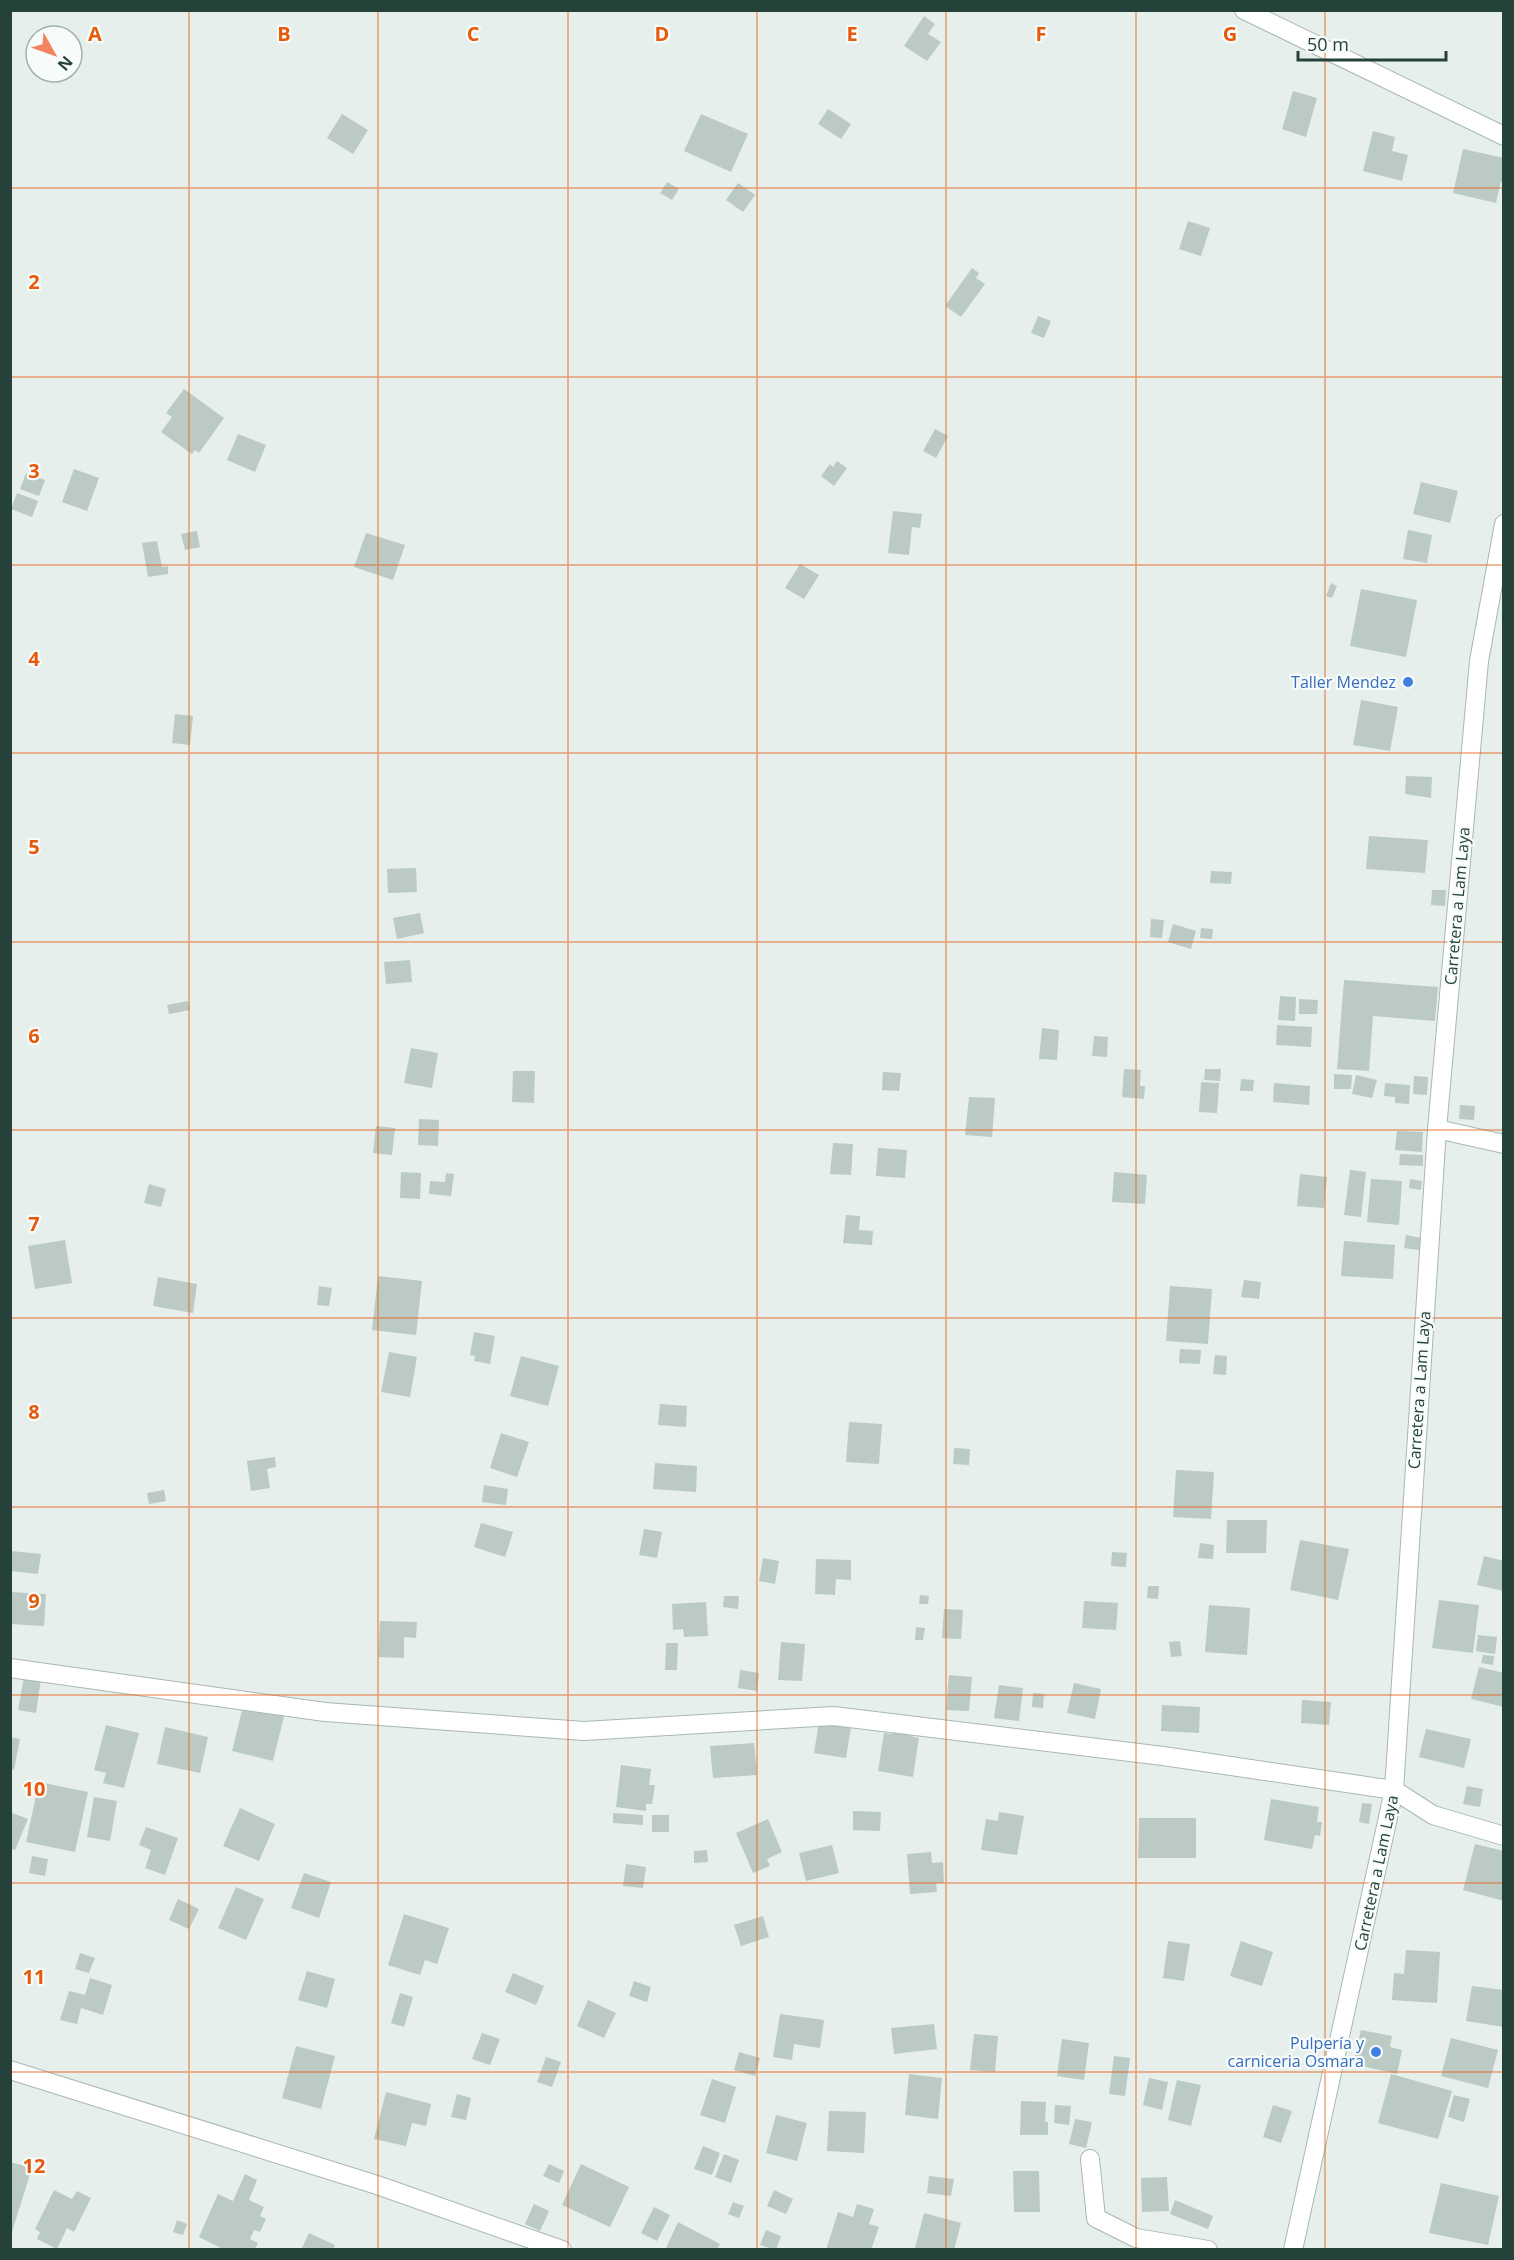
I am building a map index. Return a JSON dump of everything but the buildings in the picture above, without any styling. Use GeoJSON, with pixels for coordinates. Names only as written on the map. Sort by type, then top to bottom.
{"type":"FeatureCollection","features":[{"type":"Feature","properties":{"kind":"street"},"geometry":{"type":"LineString","coordinates":[[1244,10],[1503,136]]}},
{"type":"Feature","properties":{"kind":"street","name":"Carretera a Lam Laya"},"geometry":{"type":"LineString","coordinates":[[1293,2250],[1394,1790],[1437,1129],[1479,661],[1503,524]]}},
{"type":"Feature","properties":{"kind":"street"},"geometry":{"type":"LineString","coordinates":[[1437,1129],[1503,1144]]}},
{"type":"Feature","properties":{"kind":"street"},"geometry":{"type":"LineString","coordinates":[[10,1668],[324,1712],[584,1731],[833,1716],[1163,1756],[1394,1790],[1433,1815],[1503,1836]]}},
{"type":"Feature","properties":{"kind":"street"},"geometry":{"type":"LineString","coordinates":[[10,2070],[377,2184],[562,2250]]}},
{"type":"Feature","properties":{"kind":"street"},"geometry":{"type":"LineString","coordinates":[[1090,2159],[1096,2218],[1136,2238],[1208,2250]]}},
{"type":"Feature","properties":{"kind":"place","name":"Taller Mendez"},"geometry":{"type":"Point","coordinates":[1408,682]}},
{"type":"Feature","properties":{"kind":"place","name":"Pulpería y carniceria Osmara"},"geometry":{"type":"Point","coordinates":[1376,2052]}}]}
